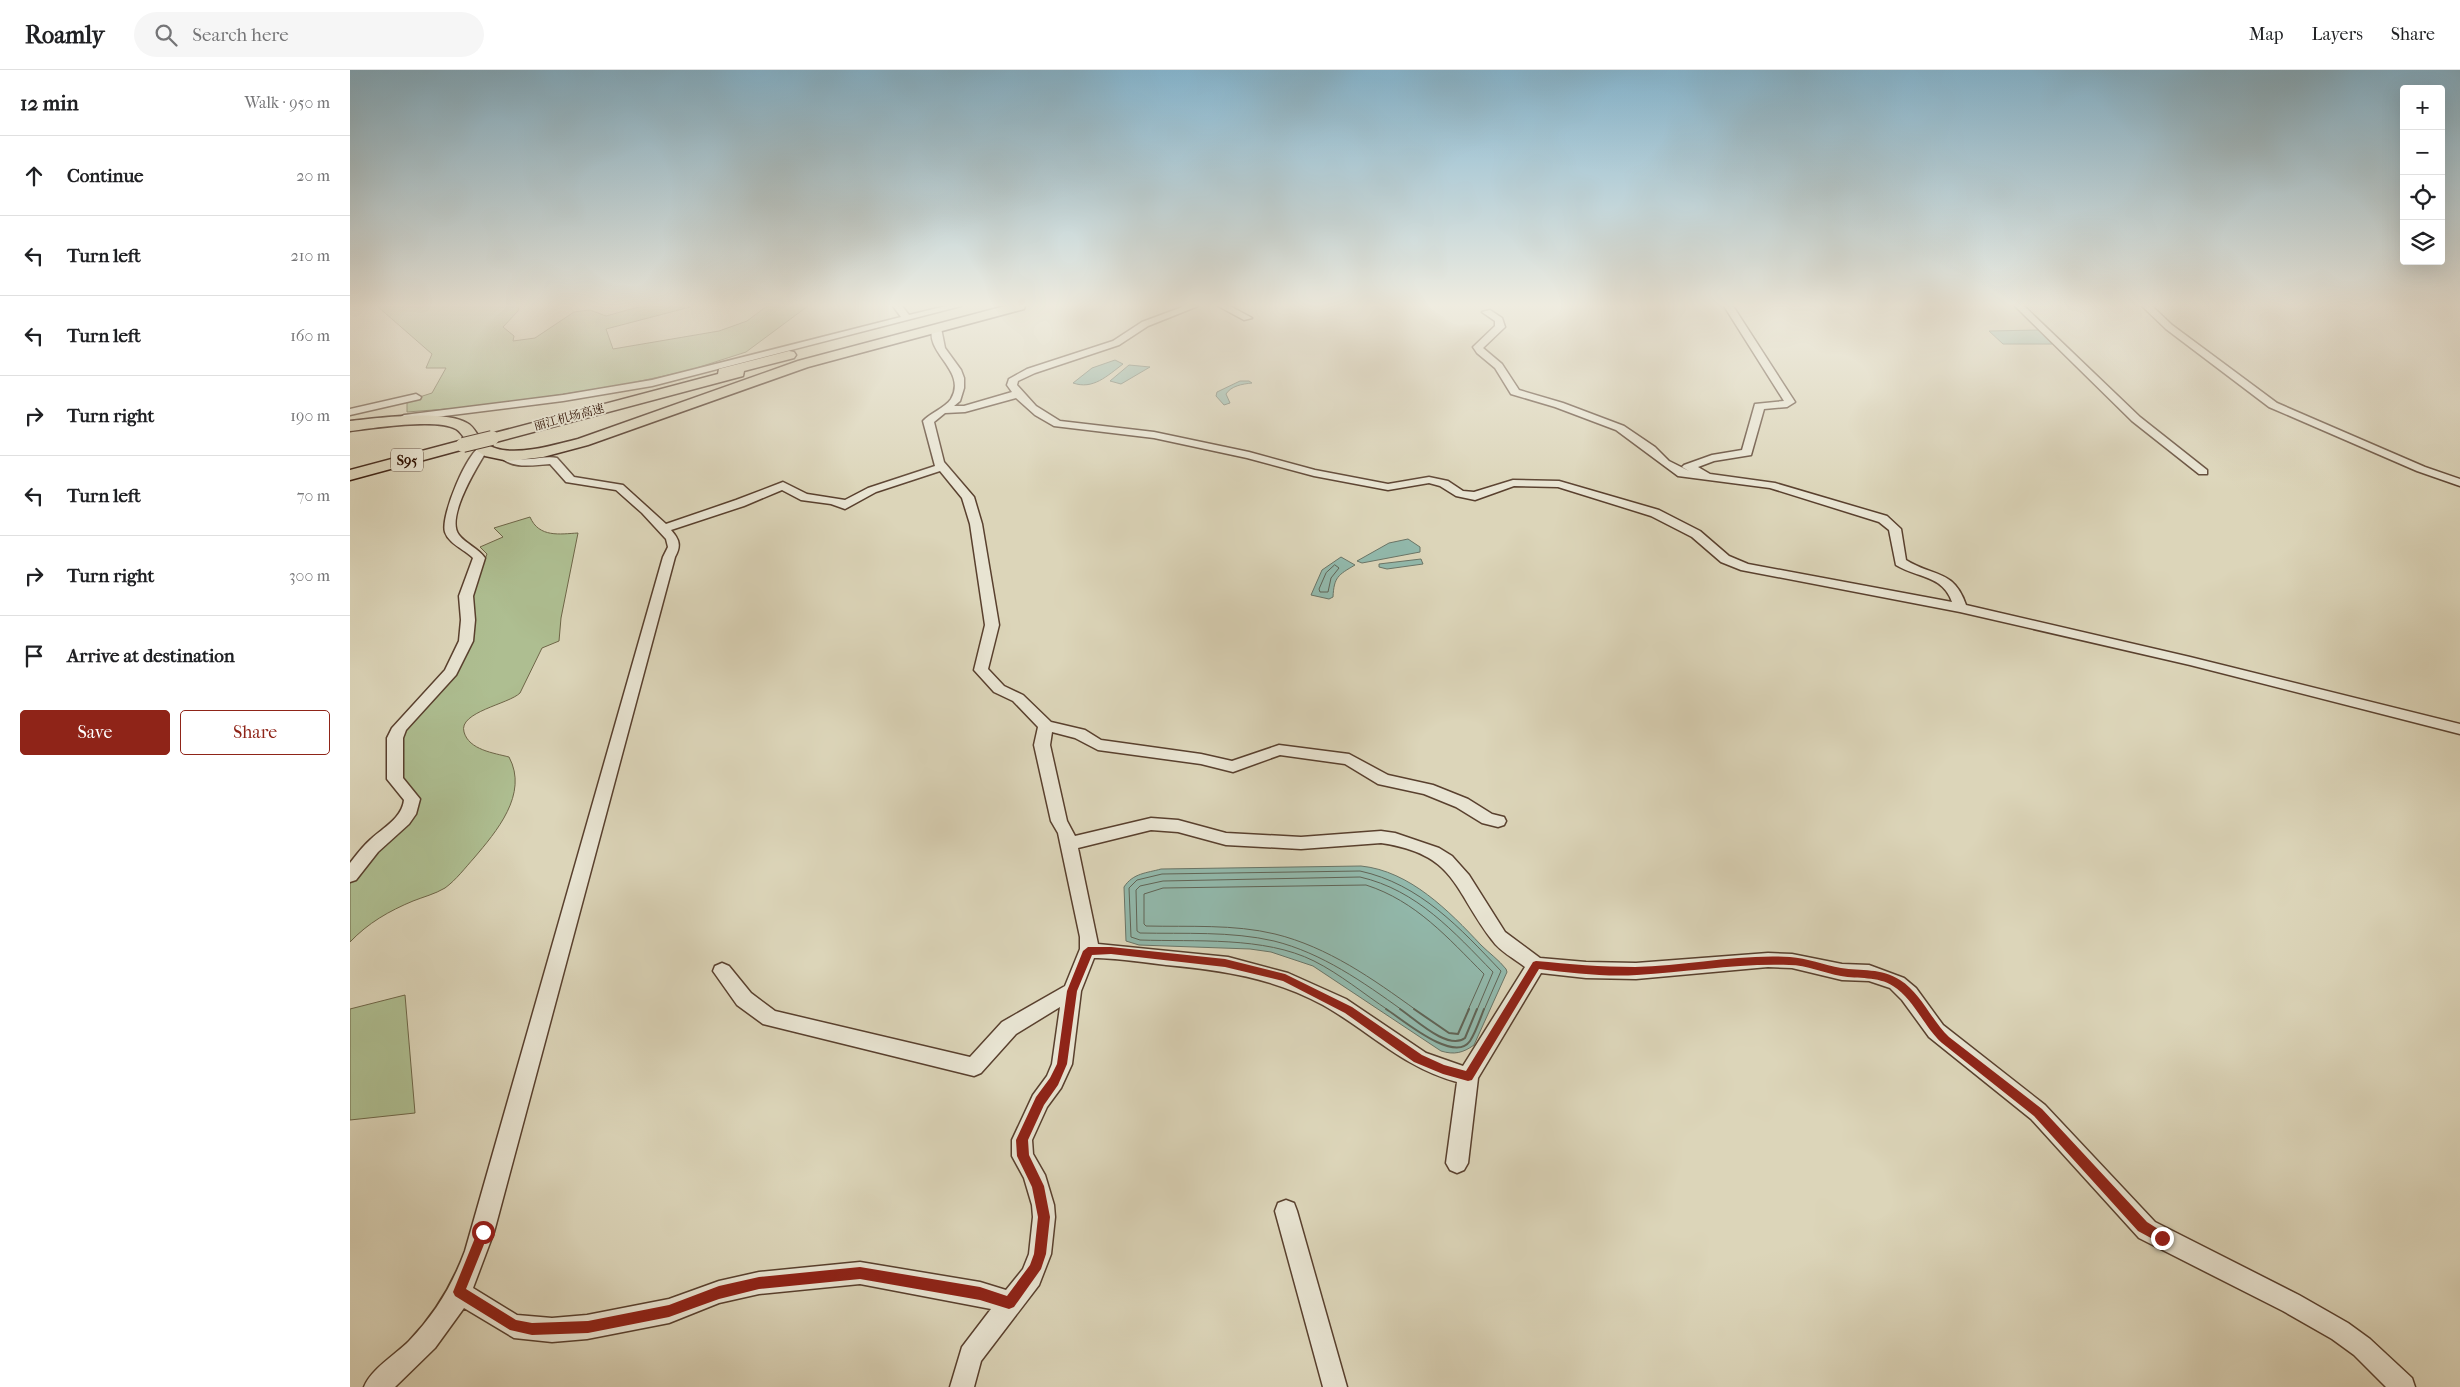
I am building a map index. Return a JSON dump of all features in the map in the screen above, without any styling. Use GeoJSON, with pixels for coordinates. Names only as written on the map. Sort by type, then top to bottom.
{"type":"FeatureCollection","features":[{"type":"Feature","properties":{"kind":"highway","name":"丽江机场高速"},"geometry":{"type":"LineString","coordinates":[[488,440],[752,367]]}},
{"type":"Feature","properties":{"kind":"highway","name":"丽江机场高速"},"geometry":{"type":"LineString","coordinates":[[350,470],[462,443],[488,440],[761,367]]}},
{"type":"Feature","properties":{"kind":"highway"},"geometry":{"type":"LineString","coordinates":[[350,424],[413,420],[453,423],[488,440],[505,455],[535,454],[572,445],[792,367]]}},
{"type":"Feature","properties":{"kind":"highway","name":"丽江机场高速"},"geometry":{"type":"LineString","coordinates":[[350,475],[462,443]]}},
{"type":"Feature","properties":{"kind":"street"},"geometry":{"type":"LineString","coordinates":[[350,424],[544,400],[644,384],[710,367]]}},
{"type":"Feature","properties":{"kind":"street"},"geometry":{"type":"LineString","coordinates":[[955,367],[960,373],[957,398],[928,421],[942,468],[968,497],[976,524],[992,625],[981,670],[999,689],[1018,698],[1046,726],[1080,734],[1098,745],[1200,760],[1233,767],[1279,750],[1349,759],[1384,780],[1427,790],[1462,803],[1488,819],[1498,821]]}},
{"type":"Feature","properties":{"kind":"street"},"geometry":{"type":"LineString","coordinates":[[1045,367],[1017,377],[1012,382],[1018,394],[1044,418],[1058,424],[1154,434],[1250,455],[1314,473],[1380,486],[1398,487],[1417,481],[1428,480],[1444,483],[1460,494],[1475,496],[1513,483],[1559,484],[1655,514],[1696,534],[1725,559],[1744,567],[1960,608],[2190,661],[2460,729]]}},
{"type":"Feature","properties":{"kind":"street"},"geometry":{"type":"LineString","coordinates":[[1500,367],[1512,390],[1620,428],[1652,449],[1665,463],[1679,473],[1771,485],[1883,519],[1896,530],[1900,562],[1912,570],[1945,582],[1953,589],[1960,608]]}},
{"type":"Feature","properties":{"kind":"street"},"geometry":{"type":"LineString","coordinates":[[1722,479],[1695,472],[1688,467],[1712,458],[1747,453],[1753,436],[1757,407],[1790,402],[1768,367]]}},
{"type":"Feature","properties":{"kind":"street"},"geometry":{"type":"LineString","coordinates":[[2083,367],[2136,419],[2202,472]]}},
{"type":"Feature","properties":{"kind":"street"},"geometry":{"type":"LineString","coordinates":[[2222,367],[2273,406],[2412,465],[2460,483]]}},
{"type":"Feature","properties":{"kind":"street"},"geometry":{"type":"LineString","coordinates":[[944,410],[965,409],[1018,394]]}},
{"type":"Feature","properties":{"kind":"street"},"geometry":{"type":"LineString","coordinates":[[350,412],[416,397]]}},
{"type":"Feature","properties":{"kind":"street"},"geometry":{"type":"LineString","coordinates":[[350,875],[373,847],[400,823],[411,809],[412,798],[395,779],[396,734],[405,720],[451,672],[466,641],[468,620],[466,596],[479,558],[453,536],[449,528],[455,499],[488,440]]}},
{"type":"Feature","properties":{"kind":"street"},"geometry":{"type":"LineString","coordinates":[[376,1387],[422,1343],[451,1306],[459,1292],[483,1232],[661,586],[674,547],[672,538],[664,529],[646,510],[619,487],[570,480],[552,460],[514,461],[508,459],[505,455]]}},
{"type":"Feature","properties":{"kind":"street"},"geometry":{"type":"LineString","coordinates":[[664,529],[740,503],[783,484],[807,499],[816,498],[838,501],[845,505],[872,490],[942,468]]}},
{"type":"Feature","properties":{"kind":"street"},"geometry":{"type":"LineString","coordinates":[[962,1387],[970,1355],[1031,1277],[1040,1254],[1044,1217],[1043,1205],[1034,1175],[1023,1156],[1022,1140],[1040,1101],[1054,1082],[1062,1064],[1072,991],[1088,951],[1089,937],[1068,844],[1064,828],[1059,820],[1042,745],[1046,726]]}},
{"type":"Feature","properties":{"kind":"street"},"geometry":{"type":"LineString","coordinates":[[1068,844],[1151,824],[1178,826],[1226,839],[1302,843],[1381,837],[1395,838],[1433,852],[1446,860],[1463,880],[1499,937],[1536,965],[1586,970],[1636,971],[1768,960],[1792,961],[1842,972],[1869,974],[1889,979],[1909,994],[1936,1031],[1946,1040],[2038,1112],[2147,1230],[2291,1302],[2340,1331],[2362,1347],[2403,1387]]}},
{"type":"Feature","properties":{"kind":"street"},"geometry":{"type":"LineString","coordinates":[[1088,951],[1111,950],[1205,960],[1246,967],[1285,978],[1348,1010],[1418,1058],[1443,1070],[1468,1076]]}},
{"type":"Feature","properties":{"kind":"street"},"geometry":{"type":"LineString","coordinates":[[1457,1162],[1468,1076],[1536,965]]}},
{"type":"Feature","properties":{"kind":"street"},"geometry":{"type":"LineString","coordinates":[[722,971],[744,999],[770,1018],[974,1067],[1008,1028],[1072,991]]}},
{"type":"Feature","properties":{"kind":"street"},"geometry":{"type":"LineString","coordinates":[[1286,1211],[1335,1387]]}},
{"type":"Feature","properties":{"kind":"street"},"geometry":{"type":"LineString","coordinates":[[459,1292],[514,1326],[552,1330],[588,1327],[669,1311],[719,1292],[759,1283],[860,1273],[980,1294],[1009,1303]]}},
{"type":"Feature","properties":{"kind":"green space"},"geometry":{"type":"Polygon","coordinates":[[[698,367],[617,386],[485,406],[407,412],[407,401],[432,393],[446,368],[426,368],[698,367]]]}},
{"type":"Feature","properties":{"kind":"green space"},"geometry":{"type":"Polygon","coordinates":[[[530,517],[534,524],[544,532],[557,534],[578,533],[561,618],[559,641],[542,648],[520,693],[476,714],[464,725],[464,732],[467,738],[476,747],[509,757],[514,771],[515,785],[513,798],[507,812],[492,836],[449,885],[387,913],[364,929],[350,942],[350,879],[418,807],[417,796],[400,778],[403,730],[429,704],[468,653],[473,639],[472,592],[487,554],[480,547],[503,537],[494,528],[530,517]]]}},
{"type":"Feature","properties":{"kind":"green space"},"geometry":{"type":"Polygon","coordinates":[[[405,995],[415,1113],[350,1120],[350,1009],[405,995]]]}},
{"type":"Feature","properties":{"kind":"water"},"geometry":{"type":"Polygon","coordinates":[[[1118,367],[1099,381],[1087,385],[1073,383],[1092,368],[1118,367]]]}},
{"type":"Feature","properties":{"kind":"water"},"geometry":{"type":"Polygon","coordinates":[[[1126,367],[1149,367],[1121,384],[1110,381],[1126,367]]]}},
{"type":"Feature","properties":{"kind":"water"},"geometry":{"type":"Polygon","coordinates":[[[1240,381],[1252,383],[1231,389],[1226,394],[1230,403],[1224,405],[1216,396],[1217,392],[1240,381]]]}},
{"type":"Feature","properties":{"kind":"water"},"geometry":{"type":"Polygon","coordinates":[[[1408,539],[1420,547],[1420,552],[1362,563],[1357,561],[1389,543],[1408,539]]]}},
{"type":"Feature","properties":{"kind":"water"},"geometry":{"type":"Polygon","coordinates":[[[1341,557],[1355,565],[1338,577],[1334,585],[1333,597],[1329,599],[1311,595],[1322,570],[1341,557]]]}},
{"type":"Feature","properties":{"kind":"water"},"geometry":{"type":"Polygon","coordinates":[[[1421,559],[1423,564],[1387,569],[1379,567],[1379,564],[1421,559]]]}},
{"type":"Feature","properties":{"kind":"water"},"geometry":{"type":"Polygon","coordinates":[[[1361,866],[1379,869],[1412,884],[1442,906],[1506,969],[1507,972],[1474,1045],[1470,1048],[1454,1053],[1441,1051],[1313,966],[1271,952],[1250,949],[1139,945],[1126,941],[1124,887],[1128,882],[1141,874],[1161,869],[1361,866]]]}},
{"type":"Feature","properties":{"kind":"route"},"geometry":{"type":"LineString","coordinates":[[483,1232],[459,1292],[514,1326],[532,1329],[552,1330],[588,1327],[669,1311],[719,1292],[759,1283],[860,1273],[980,1294],[1009,1303],[1031,1277],[1035,1269],[1040,1254],[1044,1217],[1038,1186],[1023,1156],[1022,1140],[1040,1101],[1054,1082],[1062,1064],[1072,991],[1087,958],[1088,951],[1111,950],[1225,963],[1285,978],[1328,998],[1372,1026],[1406,1051],[1431,1065],[1468,1076],[1536,965],[1586,970],[1636,971],[1768,960],[1792,961],[1819,965],[1842,972],[1881,976],[1897,983],[1909,994],[1936,1031],[1946,1040],[2038,1112],[2143,1226],[2152,1234],[2162,1238]]}}]}
